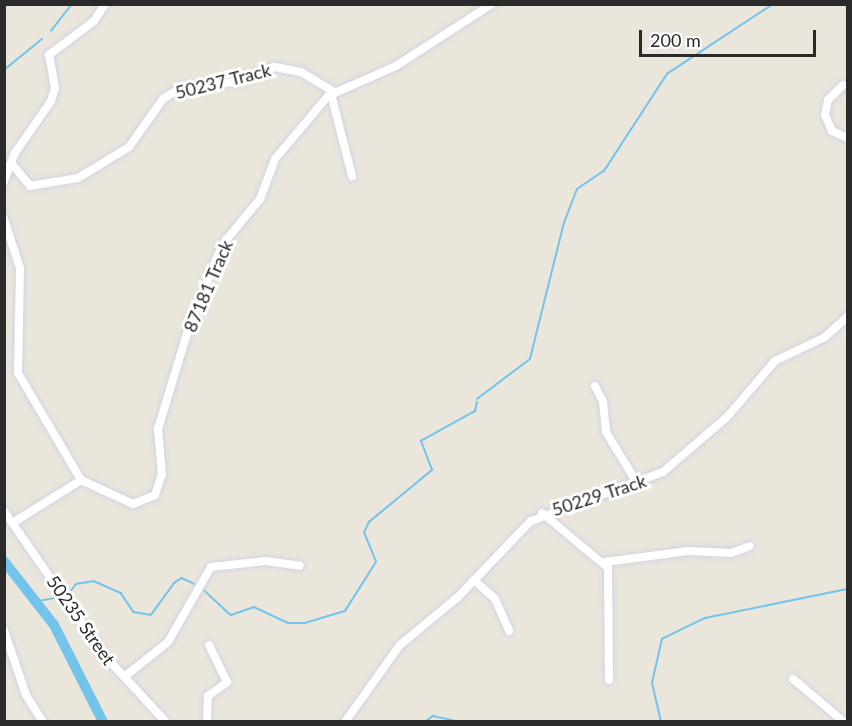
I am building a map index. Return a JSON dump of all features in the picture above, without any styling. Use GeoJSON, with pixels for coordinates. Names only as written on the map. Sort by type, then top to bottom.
{"type":"FeatureCollection","features":[{"type":"Feature","properties":{"kind":"street"},"geometry":{"type":"LineString","coordinates":[[4,181],[10,163],[51,101],[55,80],[49,55],[94,21],[105,4]]}},
{"type":"Feature","properties":{"kind":"street","name":"87181 Track"},"geometry":{"type":"LineString","coordinates":[[81,480],[133,504],[155,495],[162,474],[158,429],[222,245],[260,198],[292,135],[333,93],[396,66],[492,4]]}},
{"type":"Feature","properties":{"kind":"street","name":"50237 Track"},"geometry":{"type":"LineString","coordinates":[[10,163],[30,186],[78,178],[129,147],[163,99],[182,87],[237,82],[275,67],[301,72],[333,93]]}},
{"type":"Feature","properties":{"kind":"street"},"geometry":{"type":"LineString","coordinates":[[843,85],[828,100],[825,115],[832,131],[848,138]]}},
{"type":"Feature","properties":{"kind":"street"},"geometry":{"type":"LineString","coordinates":[[333,93],[352,176]]}},
{"type":"Feature","properties":{"kind":"street"},"geometry":{"type":"LineString","coordinates":[[4,219],[20,268],[21,382],[81,480],[15,522]]}},
{"type":"Feature","properties":{"kind":"street","name":"50229 Track"},"geometry":{"type":"LineString","coordinates":[[345,722],[400,645],[474,580],[542,513],[637,483],[663,472],[703,438],[775,361],[825,337],[848,316]]}},
{"type":"Feature","properties":{"kind":"street"},"geometry":{"type":"LineString","coordinates":[[595,386],[603,402],[606,432],[637,483]]}},
{"type":"Feature","properties":{"kind":"street","name":"50235 Street"},"geometry":{"type":"LineString","coordinates":[[4,511],[15,522],[124,677],[166,722]]}},
{"type":"Feature","properties":{"kind":"street"},"geometry":{"type":"LineString","coordinates":[[542,513],[604,561],[610,575],[609,680]]}},
{"type":"Feature","properties":{"kind":"street"},"geometry":{"type":"LineString","coordinates":[[604,561],[688,550],[731,553],[750,546]]}},
{"type":"Feature","properties":{"kind":"street"},"geometry":{"type":"LineString","coordinates":[[124,677],[168,642],[211,567],[266,561],[300,566]]}},
{"type":"Feature","properties":{"kind":"street"},"geometry":{"type":"LineString","coordinates":[[474,580],[495,599],[509,631]]}},
{"type":"Feature","properties":{"kind":"street"},"geometry":{"type":"LineString","coordinates":[[4,630],[26,694],[43,722]]}},
{"type":"Feature","properties":{"kind":"street"},"geometry":{"type":"LineString","coordinates":[[207,722],[208,696],[227,682],[209,645]]}},
{"type":"Feature","properties":{"kind":"street"},"geometry":{"type":"LineString","coordinates":[[793,679],[844,722]]}},
{"type":"Feature","properties":{"kind":"waterway"},"geometry":{"type":"LineString","coordinates":[[51,31],[72,4]]}},
{"type":"Feature","properties":{"kind":"waterway"},"geometry":{"type":"LineString","coordinates":[[477,399],[530,359],[564,223],[577,189],[604,171],[667,74],[773,4]]}},
{"type":"Feature","properties":{"kind":"waterway"},"geometry":{"type":"LineString","coordinates":[[4,70],[42,39]]}},
{"type":"Feature","properties":{"kind":"waterway"},"geometry":{"type":"LineString","coordinates":[[4,333],[4,364]]}},
{"type":"Feature","properties":{"kind":"waterway"},"geometry":{"type":"LineString","coordinates":[[203,589],[231,615],[254,607],[289,623],[305,623],[345,611],[376,562],[364,533],[369,522],[432,470],[421,441],[475,411],[477,402]]}},
{"type":"Feature","properties":{"kind":"waterway"},"geometry":{"type":"LineString","coordinates":[[4,561],[54,625],[103,722]]}},
{"type":"Feature","properties":{"kind":"waterway"},"geometry":{"type":"LineString","coordinates":[[67,596],[76,584],[94,581],[121,593],[134,612],[151,615],[174,583],[182,578],[195,584]]}},
{"type":"Feature","properties":{"kind":"waterway"},"geometry":{"type":"LineString","coordinates":[[661,722],[652,683],[662,639],[705,618],[848,589]]}},
{"type":"Feature","properties":{"kind":"waterway"},"geometry":{"type":"LineString","coordinates":[[39,601],[60,597]]}},
{"type":"Feature","properties":{"kind":"waterway"},"geometry":{"type":"LineString","coordinates":[[425,722],[433,716],[461,722]]}}]}
